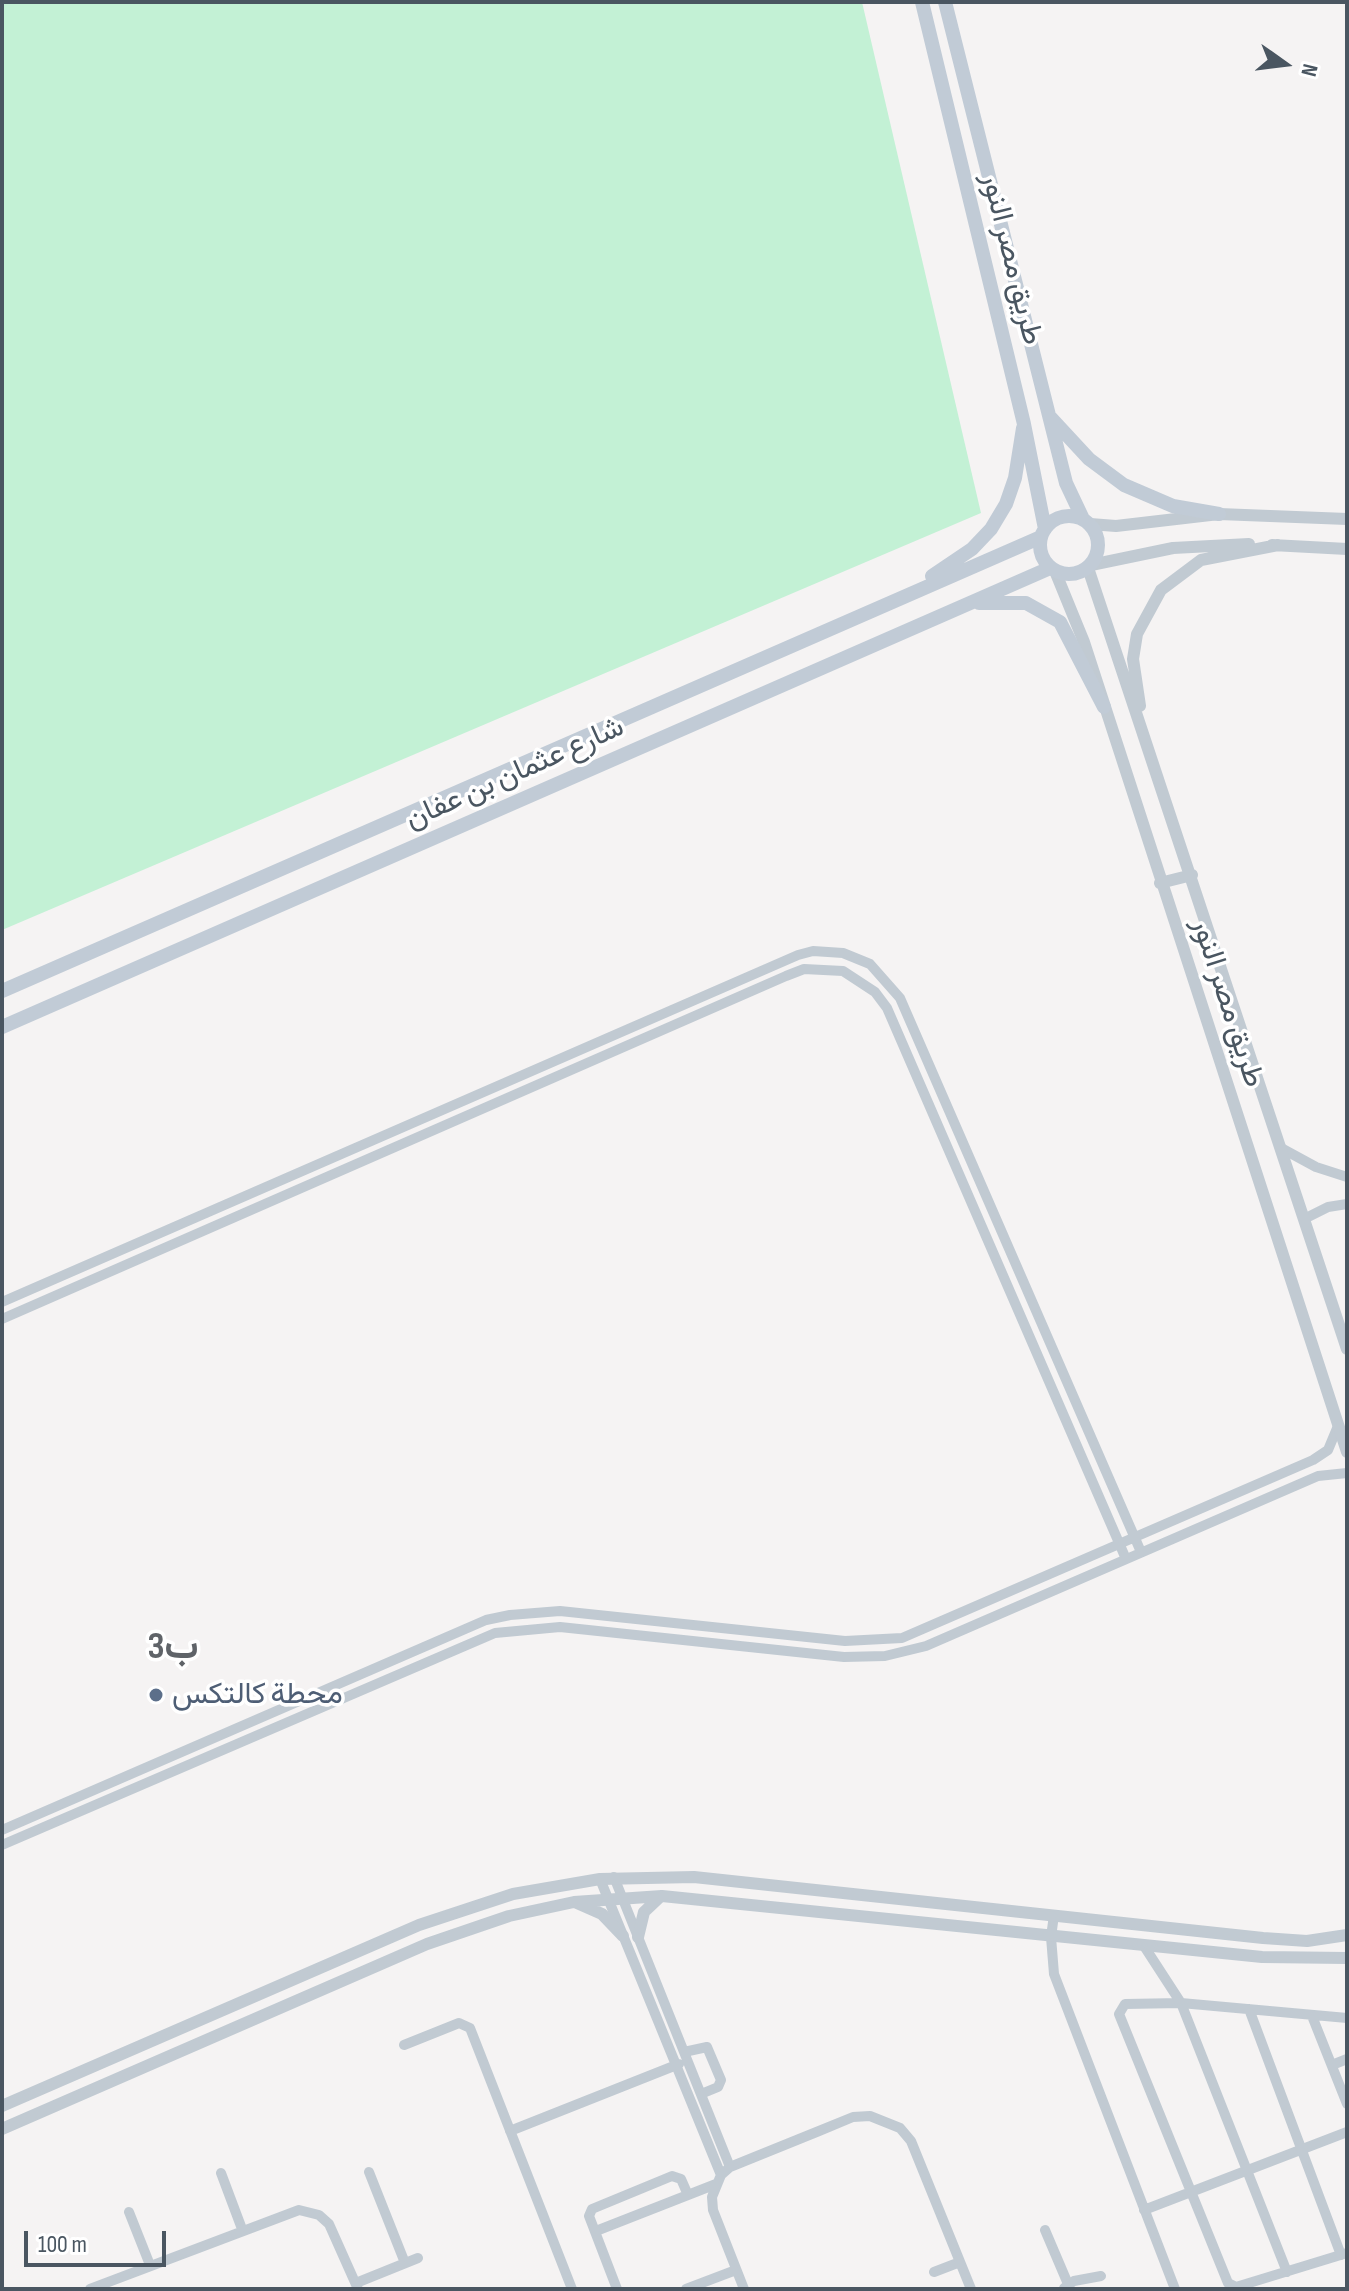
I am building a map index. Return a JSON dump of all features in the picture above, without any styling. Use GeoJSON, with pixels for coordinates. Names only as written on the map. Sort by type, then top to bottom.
{"type":"FeatureCollection","features":[{"type":"Feature","properties":{"kind":"main road","name":"طريق مصر النور"},"geometry":{"type":"LineString","coordinates":[[922,2],[1024,424],[1043,533]]}},
{"type":"Feature","properties":{"kind":"main road","name":"طريق مصر النور"},"geometry":{"type":"LineString","coordinates":[[945,2],[1066,483],[1086,522]]}},
{"type":"Feature","properties":{"kind":"main road"},"geometry":{"type":"LineString","coordinates":[[1051,417],[1089,459],[1124,485],[1173,506],[1219,514]]}},
{"type":"Feature","properties":{"kind":"main road"},"geometry":{"type":"LineString","coordinates":[[904,596],[972,549],[991,529],[1006,504],[1015,478],[1024,424]]}},
{"type":"Feature","properties":{"kind":"main road"},"geometry":{"type":"LineString","coordinates":[[1066,516],[1086,522],[1095,532],[1098,549],[1089,567],[1075,574],[1052,570],[1041,553],[1043,533],[1066,516]]}},
{"type":"Feature","properties":{"kind":"main road","name":"شارع عثمان بن عفان"},"geometry":{"type":"LineString","coordinates":[[2,991],[1043,533]]}},
{"type":"Feature","properties":{"kind":"main road","name":"شارع عثمان بن عفان"},"geometry":{"type":"LineString","coordinates":[[2,1027],[966,604],[1052,570]]}},
{"type":"Feature","properties":{"kind":"main road"},"geometry":{"type":"LineString","coordinates":[[966,604],[1013,602],[1050,614],[1068,632],[1104,707]]}},
{"type":"Feature","properties":{"kind":"street"},"geometry":{"type":"LineString","coordinates":[[1086,522],[1116,526],[1219,514],[1347,519]]}},
{"type":"Feature","properties":{"kind":"street"},"geometry":{"type":"LineString","coordinates":[[1089,567],[1173,548],[1278,545],[1347,549]]}},
{"type":"Feature","properties":{"kind":"street"},"geometry":{"type":"LineString","coordinates":[[1142,737],[1133,659],[1137,634],[1161,590],[1201,560],[1278,545]]}},
{"type":"Feature","properties":{"kind":"street","name":"طريق مصر النور"},"geometry":{"type":"LineString","coordinates":[[1089,567],[1142,737],[1192,875],[1347,1349]]}},
{"type":"Feature","properties":{"kind":"street","name":"طريق مصر النور"},"geometry":{"type":"LineString","coordinates":[[1052,570],[1084,642],[1347,1452]]}},
{"type":"Feature","properties":{"kind":"street"},"geometry":{"type":"LineString","coordinates":[[1160,883],[1192,875]]}},
{"type":"Feature","properties":{"kind":"street"},"geometry":{"type":"LineString","coordinates":[[2,1302],[780,962],[813,951],[843,953],[870,964],[900,998],[1141,1552]]}},
{"type":"Feature","properties":{"kind":"street"},"geometry":{"type":"LineString","coordinates":[[2,1319],[786,976],[804,969],[843,971],[875,992],[887,1008],[1126,1559]]}},
{"type":"Feature","properties":{"kind":"street"},"geometry":{"type":"LineString","coordinates":[[1281,1148],[1316,1167],[1347,1177]]}},
{"type":"Feature","properties":{"kind":"street"},"geometry":{"type":"LineString","coordinates":[[1304,1219],[1328,1207],[1347,1204]]}},
{"type":"Feature","properties":{"kind":"street"},"geometry":{"type":"LineString","coordinates":[[2,1830],[486,1620],[560,1611],[845,1641],[883,1641],[920,1632],[1313,1460],[1328,1450],[1338,1426]]}},
{"type":"Feature","properties":{"kind":"street"},"geometry":{"type":"LineString","coordinates":[[2,1845],[495,1633],[560,1627],[844,1657],[885,1656],[926,1646],[1318,1476],[1347,1473]]}},
{"type":"Feature","properties":{"kind":"street"},"geometry":{"type":"LineString","coordinates":[[614,1877],[730,2167]]}},
{"type":"Feature","properties":{"kind":"street"},"geometry":{"type":"LineString","coordinates":[[2,2106],[419,1925],[513,1894],[614,1877],[694,1877],[1263,1938],[1307,1941],[1347,1935]]}},
{"type":"Feature","properties":{"kind":"street"},"geometry":{"type":"LineString","coordinates":[[600,1879],[676,2065],[718,2180],[713,2210],[744,2289]]}},
{"type":"Feature","properties":{"kind":"street"},"geometry":{"type":"LineString","coordinates":[[638,1937],[644,1912],[662,1896]]}},
{"type":"Feature","properties":{"kind":"street"},"geometry":{"type":"LineString","coordinates":[[2,2129],[427,1944],[509,1916],[574,1902],[662,1896],[1262,1957],[1347,1958]]}},
{"type":"Feature","properties":{"kind":"street"},"geometry":{"type":"LineString","coordinates":[[574,1902],[602,1914],[623,1936]]}},
{"type":"Feature","properties":{"kind":"street"},"geometry":{"type":"LineString","coordinates":[[1054,1915],[1051,1937],[1054,1974],[1175,2289]]}},
{"type":"Feature","properties":{"kind":"street"},"geometry":{"type":"LineString","coordinates":[[1144,1946],[1181,2003],[1287,2272]]}},
{"type":"Feature","properties":{"kind":"street"},"geometry":{"type":"LineString","coordinates":[[1249,2009],[1344,2254],[1236,2287],[1228,2283],[1119,2014],[1125,2004],[1181,2003],[1249,2009],[1312,2016],[1347,2018]]}},
{"type":"Feature","properties":{"kind":"street"},"geometry":{"type":"LineString","coordinates":[[1312,2016],[1347,2101]]}},
{"type":"Feature","properties":{"kind":"street"},"geometry":{"type":"LineString","coordinates":[[404,2045],[459,2023],[466,2025],[572,2289]]}},
{"type":"Feature","properties":{"kind":"street"},"geometry":{"type":"LineString","coordinates":[[510,2131],[676,2065],[686,2056],[707,2047],[721,2080],[718,2087],[701,2094]]}},
{"type":"Feature","properties":{"kind":"street"},"geometry":{"type":"LineString","coordinates":[[1332,2065],[1347,2059]]}},
{"type":"Feature","properties":{"kind":"street"},"geometry":{"type":"LineString","coordinates":[[596,2231],[688,2195],[718,2180],[730,2167],[853,2117],[886,2119],[911,2141],[971,2289]]}},
{"type":"Feature","properties":{"kind":"street"},"geometry":{"type":"LineString","coordinates":[[1144,2210],[1347,2132]]}},
{"type":"Feature","properties":{"kind":"street"},"geometry":{"type":"LineString","coordinates":[[369,2172],[405,2263]]}},
{"type":"Feature","properties":{"kind":"street"},"geometry":{"type":"LineString","coordinates":[[221,2173],[242,2229]]}},
{"type":"Feature","properties":{"kind":"street"},"geometry":{"type":"LineString","coordinates":[[617,2289],[589,2216],[592,2209],[676,2176],[681,2179],[688,2195]]}},
{"type":"Feature","properties":{"kind":"street"},"geometry":{"type":"LineString","coordinates":[[90,2289],[286,2212],[299,2210],[319,2215],[336,2235],[357,2286],[418,2258]]}},
{"type":"Feature","properties":{"kind":"street"},"geometry":{"type":"LineString","coordinates":[[129,2212],[150,2265]]}},
{"type":"Feature","properties":{"kind":"street"},"geometry":{"type":"LineString","coordinates":[[1045,2230],[1066,2287],[1101,2276]]}},
{"type":"Feature","properties":{"kind":"street"},"geometry":{"type":"LineString","coordinates":[[934,2272],[960,2262]]}},
{"type":"Feature","properties":{"kind":"street"},"geometry":{"type":"LineString","coordinates":[[686,2289],[736,2270]]}},
{"type":"Feature","properties":{"kind":"green space"},"geometry":{"type":"Polygon","coordinates":[[[2,2],[862,2],[981,513],[2,930],[2,2]]]}},
{"type":"Feature","properties":{"kind":"place","name":"محطة كالتكس"},"geometry":{"type":"Point","coordinates":[156,1695]}},
{"type":"Feature","properties":{"kind":"district","name":"ب3"},"geometry":{"type":"Point","coordinates":[173,1648]}}]}
